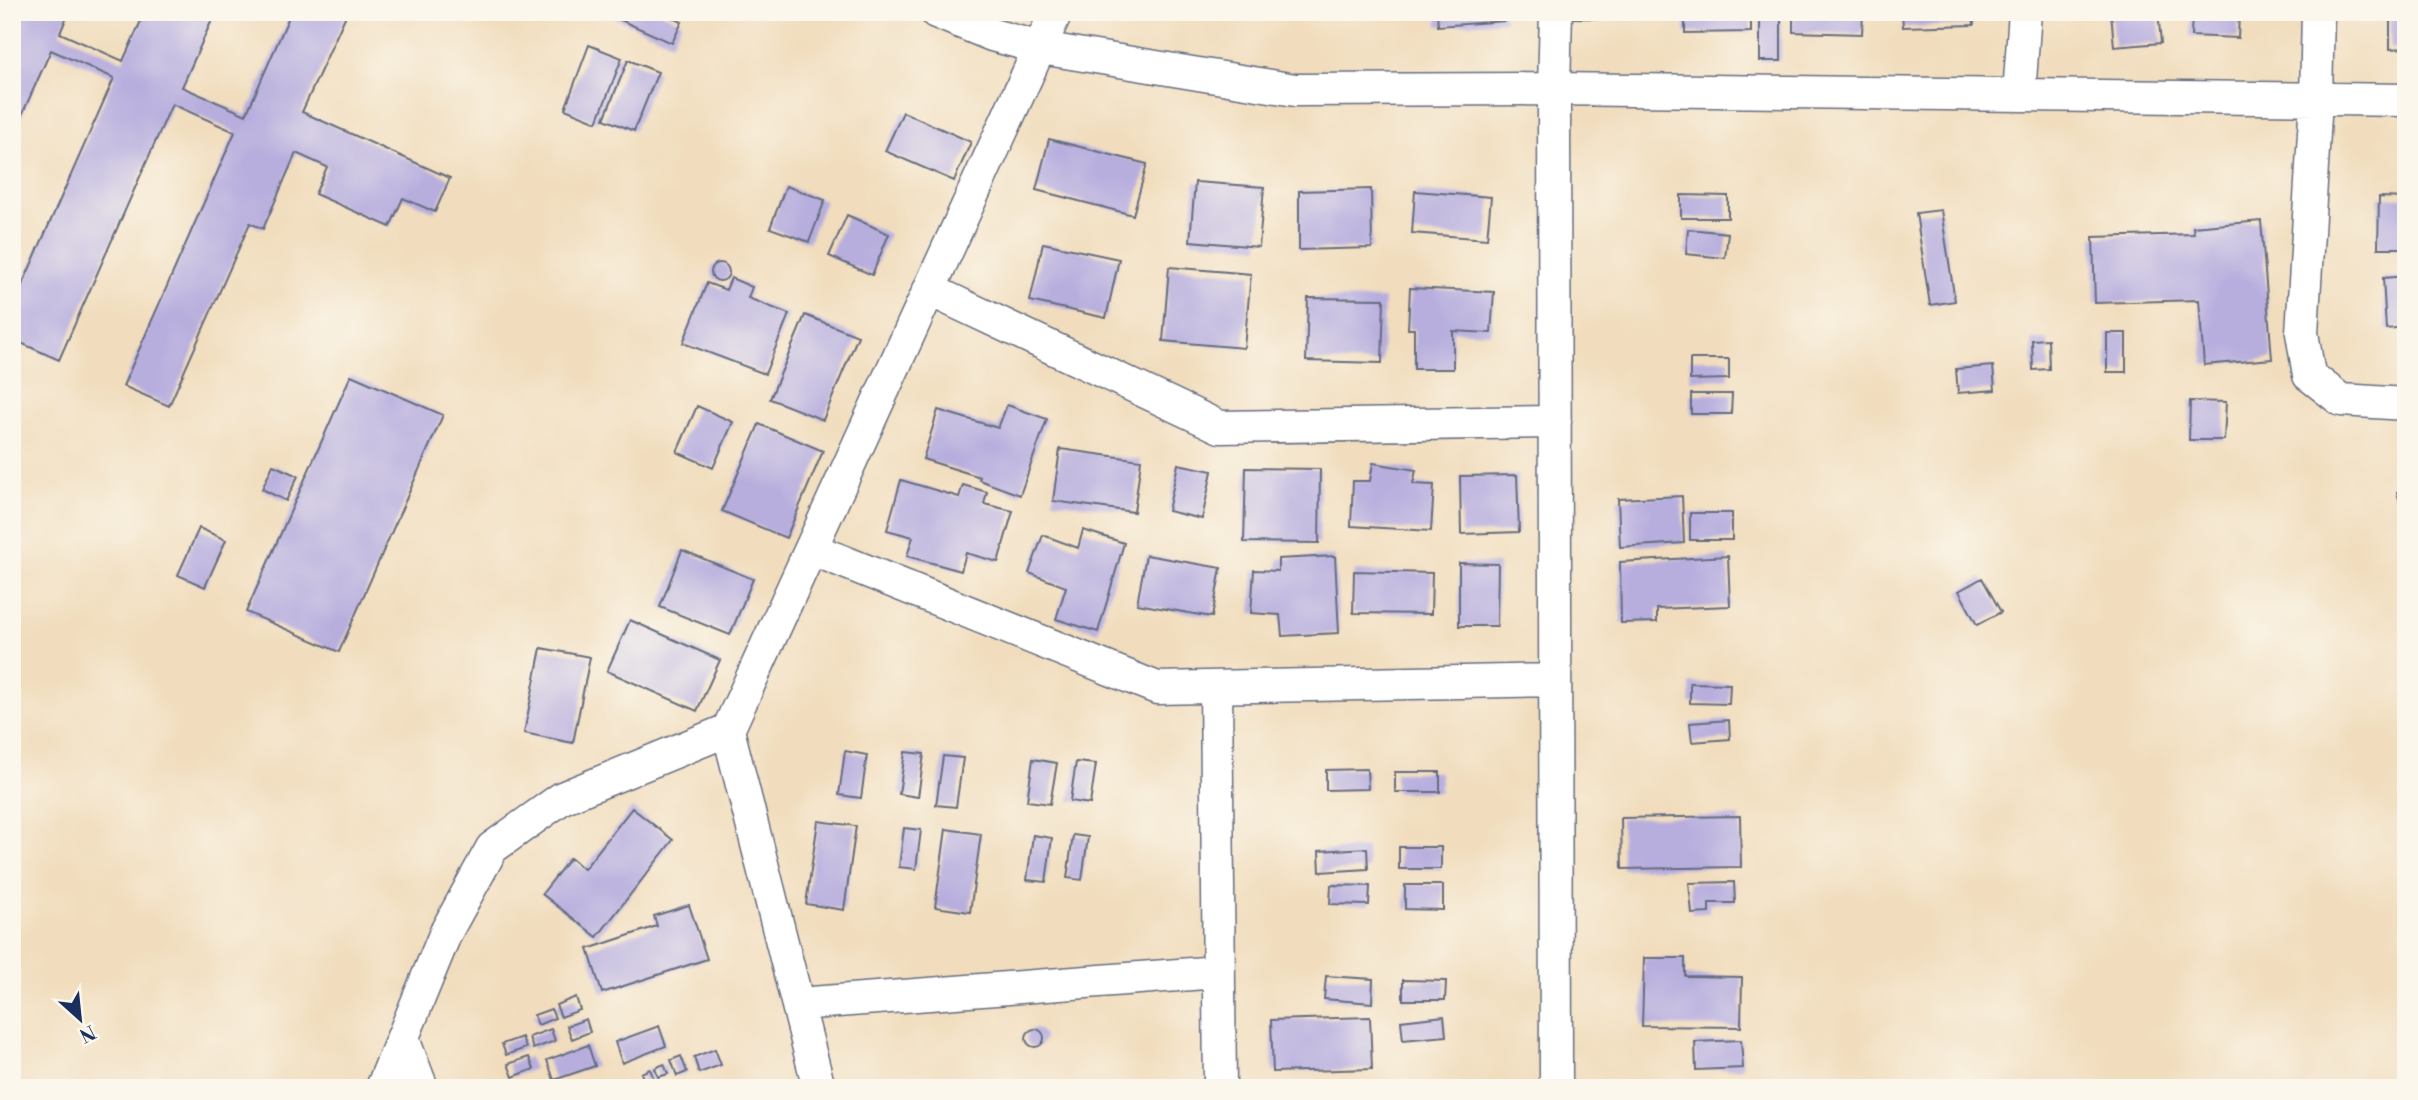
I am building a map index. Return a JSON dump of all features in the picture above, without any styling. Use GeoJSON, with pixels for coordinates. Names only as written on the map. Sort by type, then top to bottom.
{"type":"FeatureCollection","features":[{"type":"Feature","properties":{"kind":"street"},"geometry":{"type":"LineString","coordinates":[[936,12],[992,35],[1041,48],[1295,90],[1554,89],[2406,100]]}},
{"type":"Feature","properties":{"kind":"street"},"geometry":{"type":"LineString","coordinates":[[819,1088],[728,730],[1056,12]]}},
{"type":"Feature","properties":{"kind":"street"},"geometry":{"type":"LineString","coordinates":[[1556,12],[1556,1088]]}},
{"type":"Feature","properties":{"kind":"street"},"geometry":{"type":"LineString","coordinates":[[2019,95],[2025,12]]}},
{"type":"Feature","properties":{"kind":"street"},"geometry":{"type":"LineString","coordinates":[[2318,12],[2316,99],[2302,333],[2309,374],[2341,400],[2406,404]]}},
{"type":"Feature","properties":{"kind":"street"},"geometry":{"type":"LineString","coordinates":[[930,290],[1220,427],[1555,422]]}},
{"type":"Feature","properties":{"kind":"street"},"geometry":{"type":"LineString","coordinates":[[812,549],[1157,688],[1555,680]]}},
{"type":"Feature","properties":{"kind":"street"},"geometry":{"type":"LineString","coordinates":[[1216,687],[1220,1088]]}},
{"type":"Feature","properties":{"kind":"street"},"geometry":{"type":"LineString","coordinates":[[383,1088],[446,932],[492,848],[562,798],[728,730]]}},
{"type":"Feature","properties":{"kind":"street"},"geometry":{"type":"LineString","coordinates":[[798,1004],[1218,972]]}},
{"type":"Feature","properties":{"kind":"street"},"geometry":{"type":"LineString","coordinates":[[403,1040],[422,1088]]}},
{"type":"Feature","properties":{"kind":"building"},"geometry":{"type":"Polygon","coordinates":[[[12,12],[69,12],[60,33],[123,61],[145,12],[215,13],[182,87],[246,115],[291,12],[340,12],[346,15],[302,112],[450,178],[435,212],[403,198],[390,227],[315,194],[327,167],[296,153],[263,229],[250,223],[169,406],[123,386],[235,132],[172,104],[59,360],[12,339],[12,308],[114,78],[51,50],[12,137],[12,12]]]}},
{"type":"Feature","properties":{"kind":"building"},"geometry":{"type":"Polygon","coordinates":[[[610,12],[660,12],[682,22],[672,43],[609,15],[610,12]]]}},
{"type":"Feature","properties":{"kind":"building"},"geometry":{"type":"Polygon","coordinates":[[[1335,12],[1402,12],[1401,16],[1335,16],[1335,12]]]}},
{"type":"Feature","properties":{"kind":"building"},"geometry":{"type":"Polygon","coordinates":[[[1437,12],[1504,12],[1505,21],[1438,26],[1437,12]]]}},
{"type":"Feature","properties":{"kind":"building"},"geometry":{"type":"Polygon","coordinates":[[[1572,12],[1649,12],[1649,19],[1571,18],[1572,12]]]}},
{"type":"Feature","properties":{"kind":"building"},"geometry":{"type":"Polygon","coordinates":[[[1685,12],[1751,12],[1751,32],[1685,33],[1685,12]]]}},
{"type":"Feature","properties":{"kind":"building"},"geometry":{"type":"Polygon","coordinates":[[[1781,12],[1781,61],[1760,61],[1760,13],[1781,12]]]}},
{"type":"Feature","properties":{"kind":"building"},"geometry":{"type":"Polygon","coordinates":[[[1793,12],[1863,12],[1862,34],[1793,32],[1793,12]]]}},
{"type":"Feature","properties":{"kind":"building"},"geometry":{"type":"Polygon","coordinates":[[[1902,12],[1973,12],[1974,25],[1903,27],[1902,12]]]}},
{"type":"Feature","properties":{"kind":"building"},"geometry":{"type":"Polygon","coordinates":[[[2111,12],[2158,12],[2161,43],[2114,47],[2111,12]]]}},
{"type":"Feature","properties":{"kind":"building"},"geometry":{"type":"Polygon","coordinates":[[[2192,12],[2239,12],[2238,38],[2191,36],[2192,12]]]}},
{"type":"Feature","properties":{"kind":"building"},"geometry":{"type":"Polygon","coordinates":[[[2390,12],[2406,12],[2406,48],[2390,49],[2390,12]]]}},
{"type":"Feature","properties":{"kind":"building"},"geometry":{"type":"Polygon","coordinates":[[[589,45],[622,58],[597,122],[565,109],[589,45]]]}},
{"type":"Feature","properties":{"kind":"building"},"geometry":{"type":"Polygon","coordinates":[[[628,60],[658,72],[634,131],[604,119],[628,60]]]}},
{"type":"Feature","properties":{"kind":"building"},"geometry":{"type":"Polygon","coordinates":[[[903,112],[971,142],[954,181],[885,151],[903,112]]]}},
{"type":"Feature","properties":{"kind":"building"},"geometry":{"type":"Polygon","coordinates":[[[1049,139],[1147,164],[1133,215],[1036,190],[1049,139]]]}},
{"type":"Feature","properties":{"kind":"building"},"geometry":{"type":"Polygon","coordinates":[[[1195,182],[1264,187],[1259,247],[1190,241],[1195,182]]]}},
{"type":"Feature","properties":{"kind":"building"},"geometry":{"type":"Polygon","coordinates":[[[786,186],[825,200],[809,242],[770,228],[786,186]]]}},
{"type":"Feature","properties":{"kind":"building"},"geometry":{"type":"Polygon","coordinates":[[[1371,189],[1372,248],[1299,250],[1299,191],[1371,189]]]}},
{"type":"Feature","properties":{"kind":"building"},"geometry":{"type":"Polygon","coordinates":[[[1415,191],[1491,197],[1487,239],[1412,233],[1415,191]]]}},
{"type":"Feature","properties":{"kind":"building"},"geometry":{"type":"Polygon","coordinates":[[[1681,195],[1728,196],[1728,218],[1681,218],[1681,195]]]}},
{"type":"Feature","properties":{"kind":"building"},"geometry":{"type":"Polygon","coordinates":[[[2379,197],[2406,198],[2406,248],[2378,248],[2379,197]]]}},
{"type":"Feature","properties":{"kind":"building"},"geometry":{"type":"Polygon","coordinates":[[[1941,210],[1955,301],[1930,305],[1916,213],[1941,210]]]}},
{"type":"Feature","properties":{"kind":"building"},"geometry":{"type":"Polygon","coordinates":[[[847,215],[889,234],[872,275],[829,256],[847,215]]]}},
{"type":"Feature","properties":{"kind":"building"},"geometry":{"type":"Polygon","coordinates":[[[2261,221],[2272,359],[2204,365],[2199,300],[2095,303],[2093,237],[2194,234],[2193,227],[2261,221]]]}},
{"type":"Feature","properties":{"kind":"building"},"geometry":{"type":"Polygon","coordinates":[[[1688,229],[1728,233],[1725,258],[1686,254],[1688,229]]]}},
{"type":"Feature","properties":{"kind":"building"},"geometry":{"type":"Polygon","coordinates":[[[1043,243],[1119,259],[1106,318],[1030,301],[1043,243]]]}},
{"type":"Feature","properties":{"kind":"building"},"geometry":{"type":"Polygon","coordinates":[[[720,263],[726,266],[729,272],[726,278],[720,281],[714,278],[711,272],[714,266],[720,263]]]}},
{"type":"Feature","properties":{"kind":"building"},"geometry":{"type":"Polygon","coordinates":[[[1169,267],[1251,274],[1244,348],[1163,341],[1169,267]]]}},
{"type":"Feature","properties":{"kind":"building"},"geometry":{"type":"Polygon","coordinates":[[[2406,276],[2406,327],[2386,329],[2383,278],[2406,276]]]}},
{"type":"Feature","properties":{"kind":"building"},"geometry":{"type":"Polygon","coordinates":[[[731,278],[752,287],[748,298],[789,314],[765,374],[683,343],[707,283],[726,290],[731,278]]]}},
{"type":"Feature","properties":{"kind":"building"},"geometry":{"type":"Polygon","coordinates":[[[1410,288],[1494,292],[1491,333],[1453,331],[1453,369],[1414,369],[1414,329],[1408,329],[1410,288]]]}},
{"type":"Feature","properties":{"kind":"building"},"geometry":{"type":"Polygon","coordinates":[[[1308,298],[1384,299],[1382,363],[1306,361],[1308,298]]]}},
{"type":"Feature","properties":{"kind":"building"},"geometry":{"type":"Polygon","coordinates":[[[805,315],[858,336],[823,420],[770,399],[805,315]]]}},
{"type":"Feature","properties":{"kind":"building"},"geometry":{"type":"Polygon","coordinates":[[[2107,333],[2126,333],[2126,372],[2107,372],[2107,333]]]}},
{"type":"Feature","properties":{"kind":"building"},"geometry":{"type":"Polygon","coordinates":[[[2048,339],[2049,369],[2033,370],[2032,340],[2048,339]]]}},
{"type":"Feature","properties":{"kind":"building"},"geometry":{"type":"Polygon","coordinates":[[[1690,359],[1729,359],[1729,379],[1690,380],[1690,359]]]}},
{"type":"Feature","properties":{"kind":"building"},"geometry":{"type":"Polygon","coordinates":[[[1993,366],[1995,390],[1958,393],[1956,369],[1993,366]]]}},
{"type":"Feature","properties":{"kind":"building"},"geometry":{"type":"Polygon","coordinates":[[[351,375],[443,415],[339,652],[246,612],[351,375]]]}},
{"type":"Feature","properties":{"kind":"building"},"geometry":{"type":"Polygon","coordinates":[[[1691,394],[1732,394],[1731,414],[1691,414],[1691,394]]]}},
{"type":"Feature","properties":{"kind":"building"},"geometry":{"type":"Polygon","coordinates":[[[2190,401],[2226,402],[2224,440],[2189,440],[2190,401]]]}},
{"type":"Feature","properties":{"kind":"building"},"geometry":{"type":"Polygon","coordinates":[[[1007,405],[1047,419],[1020,495],[979,480],[980,477],[923,459],[938,410],[998,428],[1007,405]]]}},
{"type":"Feature","properties":{"kind":"building"},"geometry":{"type":"Polygon","coordinates":[[[697,406],[733,422],[713,468],[677,452],[697,406]]]}},
{"type":"Feature","properties":{"kind":"building"},"geometry":{"type":"Polygon","coordinates":[[[759,424],[823,451],[786,538],[722,511],[759,424]]]}},
{"type":"Feature","properties":{"kind":"building"},"geometry":{"type":"Polygon","coordinates":[[[1060,449],[1141,460],[1134,512],[1053,501],[1060,449]]]}},
{"type":"Feature","properties":{"kind":"building"},"geometry":{"type":"Polygon","coordinates":[[[1373,463],[1416,470],[1413,484],[1434,485],[1431,531],[1351,526],[1353,481],[1370,481],[1373,463]]]}},
{"type":"Feature","properties":{"kind":"building"},"geometry":{"type":"Polygon","coordinates":[[[1178,464],[1212,471],[1202,519],[1168,511],[1178,464]]]}},
{"type":"Feature","properties":{"kind":"building"},"geometry":{"type":"Polygon","coordinates":[[[273,465],[298,476],[286,501],[262,489],[273,465]]]}},
{"type":"Feature","properties":{"kind":"building"},"geometry":{"type":"Polygon","coordinates":[[[1246,468],[1320,469],[1319,543],[1244,542],[1246,468]]]}},
{"type":"Feature","properties":{"kind":"building"},"geometry":{"type":"Polygon","coordinates":[[[1517,475],[1519,532],[1461,534],[1460,476],[1517,475]]]}},
{"type":"Feature","properties":{"kind":"building"},"geometry":{"type":"Polygon","coordinates":[[[901,480],[959,497],[963,485],[987,492],[984,504],[1013,511],[998,562],[966,553],[961,571],[907,556],[913,537],[887,530],[901,480]]]}},
{"type":"Feature","properties":{"kind":"building"},"geometry":{"type":"Polygon","coordinates":[[[2406,489],[2406,520],[2405,520],[2397,492],[2406,489]]]}},
{"type":"Feature","properties":{"kind":"building"},"geometry":{"type":"Polygon","coordinates":[[[1682,496],[1684,543],[1620,547],[1618,499],[1682,496]]]}},
{"type":"Feature","properties":{"kind":"building"},"geometry":{"type":"Polygon","coordinates":[[[1690,513],[1732,513],[1732,540],[1690,540],[1690,513]]]}},
{"type":"Feature","properties":{"kind":"building"},"geometry":{"type":"Polygon","coordinates":[[[199,528],[226,540],[205,587],[178,575],[199,528]]]}},
{"type":"Feature","properties":{"kind":"building"},"geometry":{"type":"Polygon","coordinates":[[[1083,530],[1124,543],[1098,632],[1056,619],[1066,587],[1029,573],[1043,535],[1078,548],[1083,530]]]}},
{"type":"Feature","properties":{"kind":"building"},"geometry":{"type":"Polygon","coordinates":[[[682,550],[753,579],[730,635],[660,607],[682,550]]]}},
{"type":"Feature","properties":{"kind":"building"},"geometry":{"type":"Polygon","coordinates":[[[1146,555],[1221,568],[1212,617],[1137,604],[1146,555]]]}},
{"type":"Feature","properties":{"kind":"building"},"geometry":{"type":"Polygon","coordinates":[[[1335,556],[1339,633],[1282,636],[1280,615],[1251,613],[1254,570],[1278,571],[1278,559],[1335,556]]]}},
{"type":"Feature","properties":{"kind":"building"},"geometry":{"type":"Polygon","coordinates":[[[1728,556],[1730,606],[1657,609],[1657,622],[1621,623],[1620,562],[1728,556]]]}},
{"type":"Feature","properties":{"kind":"building"},"geometry":{"type":"Polygon","coordinates":[[[1459,563],[1498,564],[1497,626],[1459,626],[1459,563]]]}},
{"type":"Feature","properties":{"kind":"building"},"geometry":{"type":"Polygon","coordinates":[[[1354,571],[1432,573],[1431,614],[1353,613],[1354,571]]]}},
{"type":"Feature","properties":{"kind":"building"},"geometry":{"type":"Polygon","coordinates":[[[1982,578],[2001,612],[1977,625],[1959,591],[1982,578]]]}},
{"type":"Feature","properties":{"kind":"building"},"geometry":{"type":"Polygon","coordinates":[[[630,620],[720,660],[697,711],[607,671],[630,620]]]}},
{"type":"Feature","properties":{"kind":"building"},"geometry":{"type":"Polygon","coordinates":[[[541,648],[590,657],[573,743],[524,733],[541,648]]]}},
{"type":"Feature","properties":{"kind":"building"},"geometry":{"type":"Polygon","coordinates":[[[1690,683],[1730,684],[1729,704],[1690,703],[1690,683]]]}},
{"type":"Feature","properties":{"kind":"building"},"geometry":{"type":"Polygon","coordinates":[[[1729,720],[1730,739],[1692,742],[1690,723],[1729,720]]]}},
{"type":"Feature","properties":{"kind":"building"},"geometry":{"type":"Polygon","coordinates":[[[845,751],[867,755],[861,798],[839,795],[845,751]]]}},
{"type":"Feature","properties":{"kind":"building"},"geometry":{"type":"Polygon","coordinates":[[[905,752],[924,754],[918,797],[899,794],[905,752]]]}},
{"type":"Feature","properties":{"kind":"building"},"geometry":{"type":"Polygon","coordinates":[[[943,756],[963,758],[956,807],[936,805],[943,756]]]}},
{"type":"Feature","properties":{"kind":"building"},"geometry":{"type":"Polygon","coordinates":[[[1033,759],[1057,763],[1050,804],[1027,801],[1033,759]]]}},
{"type":"Feature","properties":{"kind":"building"},"geometry":{"type":"Polygon","coordinates":[[[1076,762],[1096,764],[1090,804],[1070,801],[1076,762]]]}},
{"type":"Feature","properties":{"kind":"building"},"geometry":{"type":"Polygon","coordinates":[[[1367,769],[1368,789],[1326,790],[1326,770],[1367,769]]]}},
{"type":"Feature","properties":{"kind":"building"},"geometry":{"type":"Polygon","coordinates":[[[1395,772],[1440,772],[1440,792],[1395,792],[1395,772]]]}},
{"type":"Feature","properties":{"kind":"building"},"geometry":{"type":"Polygon","coordinates":[[[632,808],[673,840],[597,937],[542,894],[570,858],[584,869],[632,808]]]}},
{"type":"Feature","properties":{"kind":"building"},"geometry":{"type":"Polygon","coordinates":[[[1740,816],[1741,867],[1622,869],[1621,818],[1740,816]]]}},
{"type":"Feature","properties":{"kind":"building"},"geometry":{"type":"Polygon","coordinates":[[[818,821],[856,826],[844,910],[806,904],[818,821]]]}},
{"type":"Feature","properties":{"kind":"building"},"geometry":{"type":"Polygon","coordinates":[[[904,828],[921,830],[916,869],[899,867],[904,828]]]}},
{"type":"Feature","properties":{"kind":"building"},"geometry":{"type":"Polygon","coordinates":[[[946,829],[981,834],[970,912],[935,907],[946,829]]]}},
{"type":"Feature","properties":{"kind":"building"},"geometry":{"type":"Polygon","coordinates":[[[1033,835],[1052,838],[1046,882],[1027,880],[1033,835]]]}},
{"type":"Feature","properties":{"kind":"building"},"geometry":{"type":"Polygon","coordinates":[[[1073,835],[1088,837],[1082,880],[1067,878],[1073,835]]]}},
{"type":"Feature","properties":{"kind":"building"},"geometry":{"type":"Polygon","coordinates":[[[1399,847],[1441,847],[1441,869],[1399,869],[1399,847]]]}},
{"type":"Feature","properties":{"kind":"building"},"geometry":{"type":"Polygon","coordinates":[[[1367,848],[1368,869],[1320,872],[1319,851],[1367,848]]]}},
{"type":"Feature","properties":{"kind":"building"},"geometry":{"type":"Polygon","coordinates":[[[1734,882],[1735,903],[1709,903],[1709,913],[1692,914],[1689,883],[1734,882]]]}},
{"type":"Feature","properties":{"kind":"building"},"geometry":{"type":"Polygon","coordinates":[[[1331,885],[1370,886],[1369,905],[1330,904],[1331,885]]]}},
{"type":"Feature","properties":{"kind":"building"},"geometry":{"type":"Polygon","coordinates":[[[1405,885],[1443,885],[1443,910],[1405,909],[1405,885]]]}},
{"type":"Feature","properties":{"kind":"building"},"geometry":{"type":"Polygon","coordinates":[[[689,905],[707,959],[602,993],[588,949],[657,926],[654,916],[689,905]]]}},
{"type":"Feature","properties":{"kind":"building"},"geometry":{"type":"Polygon","coordinates":[[[1644,958],[1685,958],[1685,976],[1742,977],[1741,1027],[1642,1026],[1644,958]]]}},
{"type":"Feature","properties":{"kind":"building"},"geometry":{"type":"Polygon","coordinates":[[[1326,976],[1373,979],[1372,1003],[1324,999],[1326,976]]]}},
{"type":"Feature","properties":{"kind":"building"},"geometry":{"type":"Polygon","coordinates":[[[1403,980],[1446,981],[1445,1000],[1403,1000],[1403,980]]]}},
{"type":"Feature","properties":{"kind":"building"},"geometry":{"type":"Polygon","coordinates":[[[576,997],[580,1010],[561,1017],[556,1005],[576,997]]]}},
{"type":"Feature","properties":{"kind":"building"},"geometry":{"type":"Polygon","coordinates":[[[551,1009],[555,1018],[538,1025],[534,1015],[551,1009]]]}},
{"type":"Feature","properties":{"kind":"building"},"geometry":{"type":"Polygon","coordinates":[[[1444,1016],[1446,1036],[1403,1040],[1401,1021],[1444,1016]]]}},
{"type":"Feature","properties":{"kind":"building"},"geometry":{"type":"Polygon","coordinates":[[[1370,1017],[1372,1069],[1273,1072],[1271,1020],[1370,1017]]]}},
{"type":"Feature","properties":{"kind":"building"},"geometry":{"type":"Polygon","coordinates":[[[586,1019],[590,1032],[572,1039],[567,1026],[586,1019]]]}},
{"type":"Feature","properties":{"kind":"building"},"geometry":{"type":"Polygon","coordinates":[[[659,1026],[666,1046],[622,1063],[615,1042],[659,1026]]]}},
{"type":"Feature","properties":{"kind":"building"},"geometry":{"type":"Polygon","coordinates":[[[551,1029],[555,1041],[533,1049],[529,1037],[551,1029]]]}},
{"type":"Feature","properties":{"kind":"building"},"geometry":{"type":"Polygon","coordinates":[[[1035,1029],[1041,1032],[1044,1038],[1041,1044],[1035,1047],[1029,1044],[1026,1038],[1029,1032],[1035,1029]]]}},
{"type":"Feature","properties":{"kind":"building"},"geometry":{"type":"Polygon","coordinates":[[[522,1037],[526,1048],[506,1055],[502,1044],[522,1037]]]}},
{"type":"Feature","properties":{"kind":"building"},"geometry":{"type":"Polygon","coordinates":[[[1741,1040],[1743,1068],[1696,1070],[1695,1042],[1741,1040]]]}},
{"type":"Feature","properties":{"kind":"building"},"geometry":{"type":"Polygon","coordinates":[[[588,1045],[595,1066],[554,1080],[547,1060],[588,1045]]]}},
{"type":"Feature","properties":{"kind":"building"},"geometry":{"type":"Polygon","coordinates":[[[715,1049],[721,1065],[699,1073],[694,1057],[715,1049]]]}},
{"type":"Feature","properties":{"kind":"building"},"geometry":{"type":"Polygon","coordinates":[[[681,1056],[687,1072],[677,1076],[671,1060],[681,1056]]]}},
{"type":"Feature","properties":{"kind":"building"},"geometry":{"type":"Polygon","coordinates":[[[529,1057],[534,1069],[513,1077],[508,1064],[529,1057]]]}},
{"type":"Feature","properties":{"kind":"building"},"geometry":{"type":"Polygon","coordinates":[[[664,1064],[668,1074],[658,1077],[655,1068],[664,1064]]]}},
{"type":"Feature","properties":{"kind":"building"},"geometry":{"type":"Polygon","coordinates":[[[650,1069],[654,1079],[645,1083],[641,1073],[650,1069]]]}}]}
